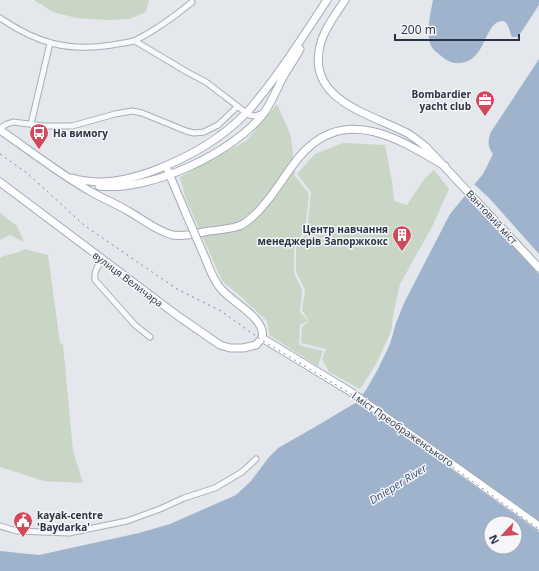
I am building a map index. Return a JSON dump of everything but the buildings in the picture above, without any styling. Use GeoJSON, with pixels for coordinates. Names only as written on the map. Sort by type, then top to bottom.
{"type":"FeatureCollection","features":[{"type":"Feature","properties":{"kind":"main road"},"geometry":{"type":"LineString","coordinates":[[76,179],[102,183],[136,177],[192,154],[211,142],[246,114],[279,72],[327,0]]}},
{"type":"Feature","properties":{"kind":"main road"},"geometry":{"type":"LineString","coordinates":[[59,172],[92,186],[113,188],[150,180],[178,171],[234,142],[248,131],[264,113],[288,68],[332,0]]}},
{"type":"Feature","properties":{"kind":"main road","name":"Вантовий міст"},"geometry":{"type":"LineString","coordinates":[[345,0],[328,26],[320,45],[318,58],[319,68],[327,87],[334,96],[348,105],[407,134],[426,147],[539,268]]}},
{"type":"Feature","properties":{"kind":"main road"},"geometry":{"type":"LineString","coordinates":[[0,129],[59,172],[88,190],[164,232],[178,236],[240,226],[256,213],[300,155],[308,147],[317,140],[338,131],[364,130],[382,134],[406,144],[445,166]]}},
{"type":"Feature","properties":{"kind":"main road"},"geometry":{"type":"LineString","coordinates":[[168,165],[169,174],[186,216],[214,278],[222,291],[254,317],[260,326],[264,339]]}},
{"type":"Feature","properties":{"kind":"main road","name":"вулиця Величара"},"geometry":{"type":"LineString","coordinates":[[0,182],[102,260],[220,345],[230,348],[244,348],[256,345],[264,339]]}},
{"type":"Feature","properties":{"kind":"main road","name":"I міст Преображенського"},"geometry":{"type":"LineString","coordinates":[[264,339],[351,392],[539,526]]}},
{"type":"Feature","properties":{"kind":"street"},"geometry":{"type":"LineString","coordinates":[[1,20],[50,44],[80,47],[105,46],[135,41],[177,14],[192,2]]}},
{"type":"Feature","properties":{"kind":"street"},"geometry":{"type":"LineString","coordinates":[[135,41],[206,82],[246,114],[251,116],[264,113]]}},
{"type":"Feature","properties":{"kind":"street"},"geometry":{"type":"LineString","coordinates":[[31,124],[50,44]]}},
{"type":"Feature","properties":{"kind":"street"},"geometry":{"type":"LineString","coordinates":[[0,129],[13,122],[44,126],[72,126],[115,114],[132,111],[142,113],[194,133],[204,132],[218,125],[237,107]]}},
{"type":"Feature","properties":{"kind":"street"},"geometry":{"type":"LineString","coordinates":[[102,260],[94,274],[95,280],[135,325],[150,337]]}},
{"type":"Feature","properties":{"kind":"street"},"geometry":{"type":"LineString","coordinates":[[0,526],[17,530],[69,533],[127,521],[160,509],[184,498],[215,488],[242,472],[256,459]]}},
{"type":"Feature","properties":{"kind":"green space"},"geometry":{"type":"Polygon","coordinates":[[[34,0],[149,0],[146,12],[129,19],[108,20],[76,18],[53,12],[34,0]]]}},
{"type":"Feature","properties":{"kind":"green space"},"geometry":{"type":"Polygon","coordinates":[[[277,104],[291,136],[295,176],[309,194],[305,230],[294,249],[294,273],[302,290],[300,312],[308,321],[300,325],[299,345],[323,351],[318,366],[270,336],[267,321],[222,281],[185,197],[180,177],[246,141],[277,104]]]}},
{"type":"Feature","properties":{"kind":"green space"},"geometry":{"type":"Polygon","coordinates":[[[343,143],[385,145],[394,201],[407,205],[425,178],[434,170],[449,189],[433,225],[400,284],[391,332],[375,366],[360,389],[329,372],[322,359],[326,349],[301,343],[302,327],[309,321],[302,310],[305,290],[296,272],[296,247],[307,231],[311,192],[297,174],[315,154],[343,143]]]}},
{"type":"Feature","properties":{"kind":"green space"},"geometry":{"type":"Polygon","coordinates":[[[0,213],[17,226],[24,242],[10,235],[0,240],[0,213]]]}},
{"type":"Feature","properties":{"kind":"green space"},"geometry":{"type":"Polygon","coordinates":[[[25,249],[48,255],[60,343],[63,344],[73,451],[83,483],[44,481],[0,467],[0,258],[25,249]]]}},
{"type":"Feature","properties":{"kind":"water"},"geometry":{"type":"Polygon","coordinates":[[[433,0],[539,0],[539,5],[518,37],[512,37],[506,22],[501,21],[491,28],[475,56],[469,60],[458,63],[444,58],[434,50],[430,44],[428,30],[433,0]]]}},
{"type":"Feature","properties":{"kind":"water","name":"Dnieper River"},"geometry":{"type":"Polygon","coordinates":[[[539,59],[539,571],[0,571],[0,551],[39,555],[139,533],[170,524],[236,495],[251,481],[269,457],[278,448],[357,402],[378,369],[390,344],[396,323],[405,301],[450,214],[483,174],[493,154],[490,148],[489,138],[491,132],[539,59]]]}},
{"type":"Feature","properties":{"kind":"pier"},"geometry":{"type":"Polygon","coordinates":[[[473,183],[490,199],[539,254],[539,274],[465,193],[473,183]]]}},
{"type":"Feature","properties":{"kind":"pier"},"geometry":{"type":"Polygon","coordinates":[[[360,394],[539,522],[539,532],[523,521],[523,515],[515,515],[355,400],[360,394]]]}},
{"type":"Feature","properties":{"kind":"railway"},"geometry":{"type":"LineString","coordinates":[[0,154],[27,173],[85,226],[177,289],[221,311],[263,341],[348,392],[539,529]]}},
{"type":"Feature","properties":{"kind":"place","name":"Bombardier yacht club"},"geometry":{"type":"Point","coordinates":[485,117]}},
{"type":"Feature","properties":{"kind":"place","name":"На вимогу"},"geometry":{"type":"Point","coordinates":[39,150]}},
{"type":"Feature","properties":{"kind":"place","name":"Центр навчання менеджерів Запоржкокс"},"geometry":{"type":"Point","coordinates":[402,252]}},
{"type":"Feature","properties":{"kind":"place","name":"kayak-centre 'Baydarka'"},"geometry":{"type":"Point","coordinates":[23,538]}}]}
